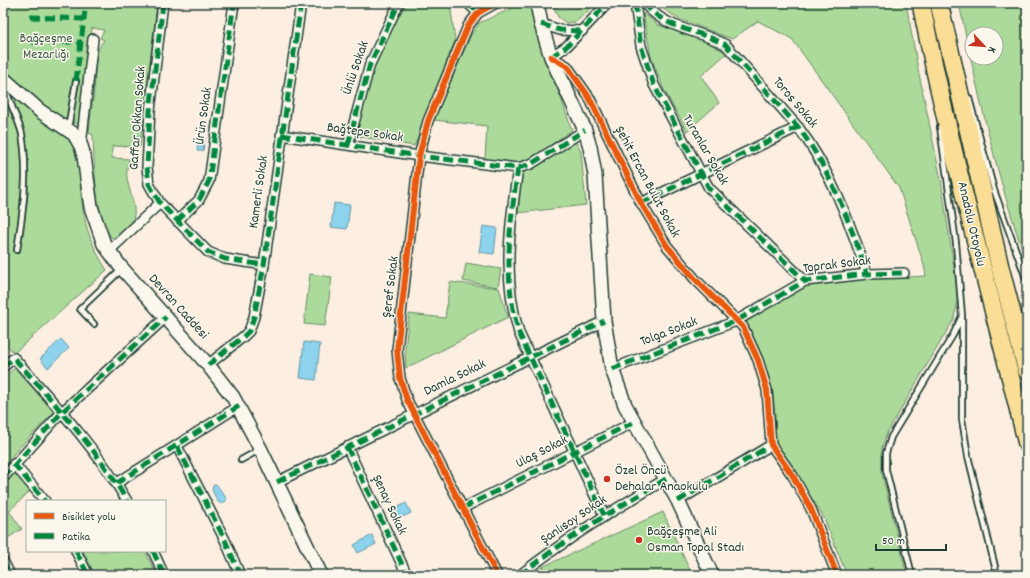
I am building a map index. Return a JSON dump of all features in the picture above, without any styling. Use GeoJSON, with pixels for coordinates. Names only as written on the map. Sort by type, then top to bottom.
{"type":"FeatureCollection","features":[{"type":"Feature","properties":{"kind":"highway","name":"Anadolu Otoyolu"},"geometry":{"type":"LineString","coordinates":[[921,3],[930,52],[988,295],[1027,444]]}},
{"type":"Feature","properties":{"kind":"highway","name":"Anadolu Otoyolu"},"geometry":{"type":"LineString","coordinates":[[939,3],[1000,267],[1027,371]]}},
{"type":"Feature","properties":{"kind":"main road"},"geometry":{"type":"LineString","coordinates":[[537,3],[550,57],[585,130],[590,147],[595,175],[604,321],[612,369],[619,391],[634,422],[678,501],[712,575]]}},
{"type":"Feature","properties":{"kind":"main road","name":"Devran Caddesi"},"geometry":{"type":"LineString","coordinates":[[3,78],[40,111],[68,129],[80,146],[94,220],[109,251],[123,269],[208,364],[239,406],[277,482],[319,575]]}},
{"type":"Feature","properties":{"kind":"street","name":"Gaffar Okkan Sokak"},"geometry":{"type":"LineString","coordinates":[[163,3],[150,111],[147,167],[149,184],[160,203],[201,246],[216,256],[264,265]]}},
{"type":"Feature","properties":{"kind":"street","name":"Ürün Sokak"},"geometry":{"type":"LineString","coordinates":[[176,221],[199,200],[209,181],[234,3]]}},
{"type":"Feature","properties":{"kind":"street","name":"Kamerli Sokak"},"geometry":{"type":"LineString","coordinates":[[208,364],[249,331],[254,317],[264,265],[281,135],[301,3]]}},
{"type":"Feature","properties":{"kind":"street","name":"Ünlü Sokak"},"geometry":{"type":"LineString","coordinates":[[348,145],[370,64],[399,3]]}},
{"type":"Feature","properties":{"kind":"street"},"geometry":{"type":"LineString","coordinates":[[468,3],[478,13]]}},
{"type":"Feature","properties":{"kind":"street","name":"Şeref Sokak"},"geometry":{"type":"LineString","coordinates":[[496,3],[478,13],[471,20],[463,35],[428,120],[419,156],[397,350],[400,378],[414,414],[497,575]]}},
{"type":"Feature","properties":{"kind":"street"},"geometry":{"type":"LineString","coordinates":[[598,3],[598,14]]}},
{"type":"Feature","properties":{"kind":"street"},"geometry":{"type":"LineString","coordinates":[[550,57],[567,46],[608,3]]}},
{"type":"Feature","properties":{"kind":"street","name":"Turanlar Sokak"},"geometry":{"type":"LineString","coordinates":[[635,3],[640,46],[644,61],[664,107],[700,173],[716,197],[805,281]]}},
{"type":"Feature","properties":{"kind":"street","name":"Toros Sokak"},"geometry":{"type":"LineString","coordinates":[[644,3],[663,21],[701,34],[726,46],[798,127],[808,140],[830,182],[851,227],[867,274]]}},
{"type":"Feature","properties":{"kind":"street"},"geometry":{"type":"LineString","coordinates":[[541,24],[560,30],[582,31]]}},
{"type":"Feature","properties":{"kind":"street"},"geometry":{"type":"LineString","coordinates":[[80,146],[93,39]]}},
{"type":"Feature","properties":{"kind":"street","name":"Şehit Ercan Bulut Sokak"},"geometry":{"type":"LineString","coordinates":[[550,57],[567,66],[589,97],[641,203],[675,257],[743,328],[751,341],[764,379],[770,407],[771,445]]}},
{"type":"Feature","properties":{"kind":"street"},"geometry":{"type":"LineString","coordinates":[[641,203],[700,173],[798,127]]}},
{"type":"Feature","properties":{"kind":"street"},"geometry":{"type":"LineString","coordinates":[[585,130],[530,164],[518,168],[509,231],[508,277],[515,320],[530,356],[604,515]]}},
{"type":"Feature","properties":{"kind":"street","name":"Bağtepe Sokak"},"geometry":{"type":"LineString","coordinates":[[281,135],[419,156],[518,168]]}},
{"type":"Feature","properties":{"kind":"street"},"geometry":{"type":"LineString","coordinates":[[109,251],[160,203]]}},
{"type":"Feature","properties":{"kind":"street","name":"Toprak Sokak"},"geometry":{"type":"LineString","coordinates":[[736,322],[805,281],[867,274],[904,273]]}},
{"type":"Feature","properties":{"kind":"street"},"geometry":{"type":"LineString","coordinates":[[3,478],[62,412],[166,317]]}},
{"type":"Feature","properties":{"kind":"street","name":"Damla Sokak"},"geometry":{"type":"LineString","coordinates":[[277,482],[530,356],[604,321]]}},
{"type":"Feature","properties":{"kind":"street","name":"Tolga Sokak"},"geometry":{"type":"LineString","coordinates":[[612,369],[736,322]]}},
{"type":"Feature","properties":{"kind":"street"},"geometry":{"type":"LineString","coordinates":[[3,367],[14,358],[62,412],[117,483],[127,500]]}},
{"type":"Feature","properties":{"kind":"street"},"geometry":{"type":"LineString","coordinates":[[117,483],[239,406]]}},
{"type":"Feature","properties":{"kind":"street","name":"Ulaş Sokak"},"geometry":{"type":"LineString","coordinates":[[463,508],[634,422]]}},
{"type":"Feature","properties":{"kind":"street"},"geometry":{"type":"LineString","coordinates":[[678,501],[771,445],[793,476],[811,509],[837,575]]}},
{"type":"Feature","properties":{"kind":"street"},"geometry":{"type":"LineString","coordinates":[[177,446],[225,540],[240,575]]}},
{"type":"Feature","properties":{"kind":"street","name":"Şenay Sokak"},"geometry":{"type":"LineString","coordinates":[[346,447],[407,575]]}},
{"type":"Feature","properties":{"kind":"street"},"geometry":{"type":"LineString","coordinates":[[14,464],[44,500]]}},
{"type":"Feature","properties":{"kind":"street","name":"Şanlısoy Sokak"},"geometry":{"type":"LineString","coordinates":[[520,575],[552,550],[604,515],[666,479]]}},
{"type":"Feature","properties":{"kind":"street"},"geometry":{"type":"LineString","coordinates":[[76,552],[88,575]]}},
{"type":"Feature","properties":{"kind":"street"},"geometry":{"type":"LineString","coordinates":[[152,552],[164,575]]}},
{"type":"Feature","properties":{"kind":"street"},"geometry":{"type":"LineString","coordinates":[[3,561],[10,575]]}},
{"type":"Feature","properties":{"kind":"lane"},"geometry":{"type":"LineString","coordinates":[[942,3],[954,44]]}},
{"type":"Feature","properties":{"kind":"lane"},"geometry":{"type":"LineString","coordinates":[[930,52],[938,112]]}},
{"type":"Feature","properties":{"kind":"lane"},"geometry":{"type":"LineString","coordinates":[[3,78],[6,93],[17,117],[24,153],[25,195],[17,250]]}},
{"type":"Feature","properties":{"kind":"lane"},"geometry":{"type":"LineString","coordinates":[[68,129],[76,81]]}},
{"type":"Feature","properties":{"kind":"lane"},"geometry":{"type":"LineString","coordinates":[[3,102],[6,93]]}},
{"type":"Feature","properties":{"kind":"lane"},"geometry":{"type":"LineString","coordinates":[[968,94],[994,190],[1027,281]]}},
{"type":"Feature","properties":{"kind":"lane"},"geometry":{"type":"LineString","coordinates":[[939,119],[956,243],[962,316],[961,371],[964,426],[968,456],[997,575]]}},
{"type":"Feature","properties":{"kind":"lane"},"geometry":{"type":"LineString","coordinates":[[94,324],[80,309],[123,269]]}},
{"type":"Feature","properties":{"kind":"lane"},"geometry":{"type":"LineString","coordinates":[[912,575],[886,470],[886,453],[891,437],[953,335],[962,316]]}},
{"type":"Feature","properties":{"kind":"lane"},"geometry":{"type":"LineString","coordinates":[[241,460],[261,450]]}},
{"type":"Feature","properties":{"kind":"green space","name":"Bağçeşme Mezarlığı"},"geometry":{"type":"Polygon","coordinates":[[[3,3],[157,3],[140,147],[112,146],[112,158],[130,159],[127,169],[127,178],[134,206],[132,223],[125,232],[116,238],[112,238],[106,230],[102,219],[96,190],[93,135],[89,133],[96,58],[100,46],[104,40],[100,38],[104,30],[92,28],[80,124],[62,121],[9,78],[3,69],[3,3]]]}},
{"type":"Feature","properties":{"kind":"green space"},"geometry":{"type":"Polygon","coordinates":[[[407,3],[450,3],[455,40],[414,146],[356,136],[364,99],[380,51],[396,20],[407,3]]]}},
{"type":"Feature","properties":{"kind":"green space"},"geometry":{"type":"Polygon","coordinates":[[[524,3],[528,3],[572,130],[531,159],[514,163],[485,159],[487,126],[434,120],[471,35],[479,23],[524,3]]]}},
{"type":"Feature","properties":{"kind":"green space"},"geometry":{"type":"Polygon","coordinates":[[[552,3],[557,3],[557,9],[591,8],[576,22],[566,23],[558,17],[552,3]]]}},
{"type":"Feature","properties":{"kind":"green space"},"geometry":{"type":"Polygon","coordinates":[[[654,3],[906,3],[941,180],[958,295],[954,319],[887,433],[882,448],[882,474],[907,575],[845,575],[844,568],[824,518],[793,468],[775,445],[775,411],[770,381],[760,352],[746,322],[798,287],[817,282],[926,276],[924,265],[899,188],[792,39],[758,21],[732,39],[679,19],[654,3]]]}},
{"type":"Feature","properties":{"kind":"green space"},"geometry":{"type":"Polygon","coordinates":[[[959,3],[1027,3],[1027,263],[997,167],[973,66],[1004,66],[1004,26],[964,26],[959,3]]]}},
{"type":"Feature","properties":{"kind":"green space"},"geometry":{"type":"Polygon","coordinates":[[[643,13],[658,25],[700,38],[727,53],[701,76],[719,103],[687,131],[664,90],[651,57],[643,13]]]}},
{"type":"Feature","properties":{"kind":"green space"},"geometry":{"type":"Polygon","coordinates":[[[3,88],[66,135],[71,143],[75,151],[79,168],[85,221],[94,246],[107,270],[14,353],[3,341],[3,88]]]}},
{"type":"Feature","properties":{"kind":"green space"},"geometry":{"type":"Polygon","coordinates":[[[575,140],[581,152],[586,205],[518,213],[522,172],[575,140]]]}},
{"type":"Feature","properties":{"kind":"green space"},"geometry":{"type":"Polygon","coordinates":[[[466,263],[501,269],[498,287],[463,281],[466,263]]]}},
{"type":"Feature","properties":{"kind":"green space"},"geometry":{"type":"Polygon","coordinates":[[[310,274],[332,277],[325,326],[304,324],[310,274]]]}},
{"type":"Feature","properties":{"kind":"green space"},"geometry":{"type":"Polygon","coordinates":[[[450,282],[499,288],[508,317],[406,368],[405,349],[409,314],[445,318],[450,282]]]}},
{"type":"Feature","properties":{"kind":"green space"},"geometry":{"type":"Polygon","coordinates":[[[15,368],[54,412],[17,450],[3,468],[3,377],[15,368]]]}},
{"type":"Feature","properties":{"kind":"green space"},"geometry":{"type":"Polygon","coordinates":[[[14,472],[30,491],[9,511],[22,529],[3,541],[3,486],[14,472]]]}},
{"type":"Feature","properties":{"kind":"green space","name":"Bağçeşme Ali Osman Topal Stadı"},"geometry":{"type":"Polygon","coordinates":[[[663,512],[692,575],[546,575],[542,567],[663,512]]]}},
{"type":"Feature","properties":{"kind":"green space"},"geometry":{"type":"Polygon","coordinates":[[[84,552],[145,552],[154,570],[144,575],[95,575],[84,552]]]}},
{"type":"Feature","properties":{"kind":"water"},"geometry":{"type":"Polygon","coordinates":[[[199,136],[205,137],[203,151],[197,151],[199,136]]]}},
{"type":"Feature","properties":{"kind":"water"},"geometry":{"type":"Polygon","coordinates":[[[334,203],[350,205],[347,229],[331,227],[334,203]]]}},
{"type":"Feature","properties":{"kind":"water"},"geometry":{"type":"Polygon","coordinates":[[[483,226],[497,228],[494,254],[479,252],[483,226]]]}},
{"type":"Feature","properties":{"kind":"water"},"geometry":{"type":"Polygon","coordinates":[[[61,339],[69,348],[48,368],[40,359],[61,339]]]}},
{"type":"Feature","properties":{"kind":"water"},"geometry":{"type":"Polygon","coordinates":[[[304,342],[320,344],[316,380],[300,378],[304,342]]]}},
{"type":"Feature","properties":{"kind":"water"},"geometry":{"type":"Polygon","coordinates":[[[216,484],[226,498],[226,501],[222,504],[218,502],[212,490],[213,485],[216,484]]]}},
{"type":"Feature","properties":{"kind":"water"},"geometry":{"type":"Polygon","coordinates":[[[406,503],[411,513],[396,520],[391,511],[406,503]]]}},
{"type":"Feature","properties":{"kind":"water"},"geometry":{"type":"Polygon","coordinates":[[[372,535],[376,544],[358,553],[354,545],[372,535]]]}},
{"type":"Feature","properties":{"kind":"marked path"},"geometry":{"type":"LineString","coordinates":[[76,81],[86,3]]}},
{"type":"Feature","properties":{"kind":"marked path"},"geometry":{"type":"LineString","coordinates":[[163,3],[150,111],[147,167],[149,184],[160,203],[208,252],[225,259],[264,265]]}},
{"type":"Feature","properties":{"kind":"marked path"},"geometry":{"type":"LineString","coordinates":[[177,221],[199,200],[209,181],[234,3]]}},
{"type":"Feature","properties":{"kind":"marked path"},"geometry":{"type":"LineString","coordinates":[[208,365],[249,331],[254,317],[264,265],[301,3]]}},
{"type":"Feature","properties":{"kind":"marked path"},"geometry":{"type":"LineString","coordinates":[[348,145],[370,64],[399,3]]}},
{"type":"Feature","properties":{"kind":"marked path"},"geometry":{"type":"LineString","coordinates":[[468,3],[478,13]]}},
{"type":"Feature","properties":{"kind":"marked path"},"geometry":{"type":"LineString","coordinates":[[551,57],[567,46],[608,3]]}},
{"type":"Feature","properties":{"kind":"marked path"},"geometry":{"type":"LineString","coordinates":[[635,3],[641,46],[654,85],[709,188],[805,281]]}},
{"type":"Feature","properties":{"kind":"marked path"},"geometry":{"type":"LineString","coordinates":[[644,3],[662,19],[726,45],[798,127],[820,161],[838,197],[854,235],[867,274]]}},
{"type":"Feature","properties":{"kind":"marked path"},"geometry":{"type":"LineString","coordinates":[[30,17],[84,19]]}},
{"type":"Feature","properties":{"kind":"marked path"},"geometry":{"type":"LineString","coordinates":[[541,24],[560,30],[582,31]]}},
{"type":"Feature","properties":{"kind":"marked path"},"geometry":{"type":"LineString","coordinates":[[32,42],[82,42]]}},
{"type":"Feature","properties":{"kind":"marked path"},"geometry":{"type":"LineString","coordinates":[[641,203],[798,127]]}},
{"type":"Feature","properties":{"kind":"marked path"},"geometry":{"type":"LineString","coordinates":[[281,135],[419,156],[518,168],[531,164],[585,130]]}},
{"type":"Feature","properties":{"kind":"marked path"},"geometry":{"type":"LineString","coordinates":[[518,168],[510,230],[509,271],[514,312],[519,333],[604,515]]}},
{"type":"Feature","properties":{"kind":"marked path"},"geometry":{"type":"LineString","coordinates":[[612,369],[736,321],[805,281],[867,274],[904,273]]}},
{"type":"Feature","properties":{"kind":"marked path"},"geometry":{"type":"LineString","coordinates":[[3,478],[62,412],[166,317]]}},
{"type":"Feature","properties":{"kind":"marked path"},"geometry":{"type":"LineString","coordinates":[[277,482],[604,321]]}},
{"type":"Feature","properties":{"kind":"marked path"},"geometry":{"type":"LineString","coordinates":[[3,367],[14,358],[89,445],[126,500]]}},
{"type":"Feature","properties":{"kind":"marked path"},"geometry":{"type":"LineString","coordinates":[[117,483],[239,406]]}},
{"type":"Feature","properties":{"kind":"marked path"},"geometry":{"type":"LineString","coordinates":[[463,508],[634,422]]}},
{"type":"Feature","properties":{"kind":"marked path"},"geometry":{"type":"LineString","coordinates":[[678,501],[771,445]]}},
{"type":"Feature","properties":{"kind":"marked path"},"geometry":{"type":"LineString","coordinates":[[177,446],[225,540],[240,575]]}},
{"type":"Feature","properties":{"kind":"marked path"},"geometry":{"type":"LineString","coordinates":[[347,447],[407,575]]}},
{"type":"Feature","properties":{"kind":"marked path"},"geometry":{"type":"LineString","coordinates":[[14,464],[44,500]]}},
{"type":"Feature","properties":{"kind":"marked path"},"geometry":{"type":"LineString","coordinates":[[520,575],[591,525],[666,479]]}},
{"type":"Feature","properties":{"kind":"marked path"},"geometry":{"type":"LineString","coordinates":[[76,552],[88,575]]}},
{"type":"Feature","properties":{"kind":"marked path"},"geometry":{"type":"LineString","coordinates":[[153,552],[164,575]]}},
{"type":"Feature","properties":{"kind":"marked path"},"geometry":{"type":"LineString","coordinates":[[3,561],[10,575]]}},
{"type":"Feature","properties":{"kind":"cycle path"},"geometry":{"type":"LineString","coordinates":[[496,3],[478,13],[468,26],[428,121],[419,156],[397,350],[400,378],[407,400],[497,575]]}},
{"type":"Feature","properties":{"kind":"cycle path"},"geometry":{"type":"LineString","coordinates":[[551,57],[567,66],[589,97],[641,203],[667,246],[695,279],[743,327],[758,360],[767,390],[771,445],[793,476],[811,509],[837,575]]}},
{"type":"Feature","properties":{"kind":"place","name":"Özel Öncü Dehalar Anaokulu"},"geometry":{"type":"Point","coordinates":[607,479]}},
{"type":"Feature","properties":{"kind":"place","name":"Bağçeşme Ali Osman Topal Stadı"},"geometry":{"type":"Point","coordinates":[639,540]}}]}
